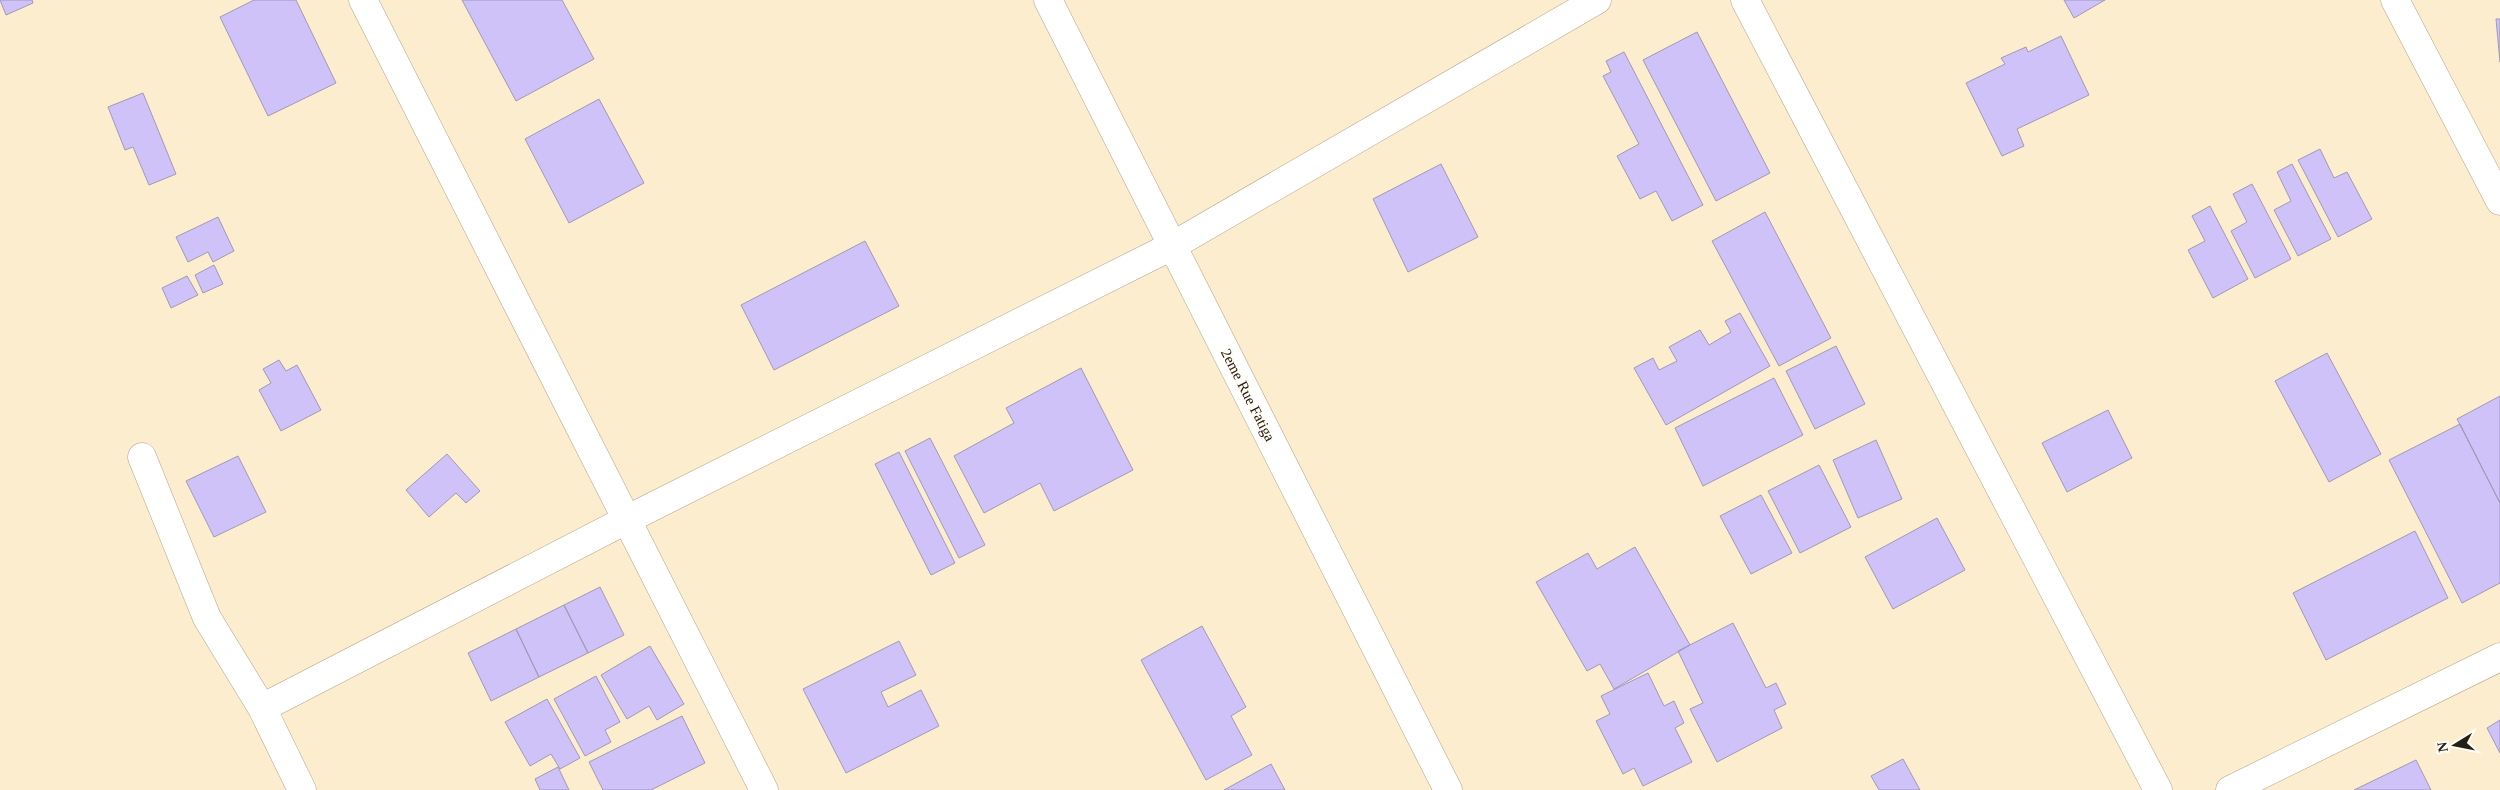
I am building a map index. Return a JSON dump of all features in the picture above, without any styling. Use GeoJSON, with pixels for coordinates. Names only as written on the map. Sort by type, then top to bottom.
{"type":"FeatureCollection","features":[{"type":"Feature","properties":{"kind":"street"},"geometry":{"type":"LineString","coordinates":[[363,0],[764,790]]}},
{"type":"Feature","properties":{"kind":"street","name":"2eme Rue Fatiga"},"geometry":{"type":"LineString","coordinates":[[1048,0],[1448,790]]}},
{"type":"Feature","properties":{"kind":"street"},"geometry":{"type":"LineString","coordinates":[[262,708],[626,520],[1172,246],[1597,0]]}},
{"type":"Feature","properties":{"kind":"street"},"geometry":{"type":"LineString","coordinates":[[1745,0],[2158,790]]}},
{"type":"Feature","properties":{"kind":"street"},"geometry":{"type":"LineString","coordinates":[[2396,0],[2500,201]]}},
{"type":"Feature","properties":{"kind":"street"},"geometry":{"type":"LineString","coordinates":[[142,456],[207,618],[262,708],[302,790]]}},
{"type":"Feature","properties":{"kind":"street"},"geometry":{"type":"LineString","coordinates":[[2230,790],[2500,657]]}},
{"type":"Feature","properties":{"kind":"building"},"geometry":{"type":"Polygon","coordinates":[[[0,0],[32,0],[33,3],[6,15],[0,0]]]}},
{"type":"Feature","properties":{"kind":"building"},"geometry":{"type":"Polygon","coordinates":[[[254,0],[296,0],[336,83],[268,116],[220,17],[254,0]]]}},
{"type":"Feature","properties":{"kind":"building"},"geometry":{"type":"Polygon","coordinates":[[[462,0],[562,0],[594,59],[516,101],[462,0]]]}},
{"type":"Feature","properties":{"kind":"building"},"geometry":{"type":"Polygon","coordinates":[[[2064,0],[2105,0],[2074,18],[2064,0]]]}},
{"type":"Feature","properties":{"kind":"building"},"geometry":{"type":"Polygon","coordinates":[[[2496,19],[2500,19],[2500,62],[2496,19]]]}},
{"type":"Feature","properties":{"kind":"building"},"geometry":{"type":"Polygon","coordinates":[[[1697,32],[1770,173],[1716,201],[1643,60],[1697,32]]]}},
{"type":"Feature","properties":{"kind":"building"},"geometry":{"type":"Polygon","coordinates":[[[2061,36],[2089,95],[2017,129],[2024,146],[2002,156],[1966,83],[2005,64],[2001,58],[2026,47],[2028,52],[2061,36]]]}},
{"type":"Feature","properties":{"kind":"building"},"geometry":{"type":"Polygon","coordinates":[[[1624,52],[1703,205],[1672,221],[1656,191],[1640,199],[1617,156],[1639,144],[1603,76],[1611,72],[1606,61],[1624,52]]]}},
{"type":"Feature","properties":{"kind":"building"},"geometry":{"type":"Polygon","coordinates":[[[143,93],[176,174],[149,185],[133,147],[125,150],[108,107],[143,93]]]}},
{"type":"Feature","properties":{"kind":"building"},"geometry":{"type":"Polygon","coordinates":[[[599,99],[644,183],[569,223],[525,139],[599,99]]]}},
{"type":"Feature","properties":{"kind":"building"},"geometry":{"type":"Polygon","coordinates":[[[2320,149],[2334,178],[2347,172],[2372,219],[2338,237],[2298,160],[2320,149]]]}},
{"type":"Feature","properties":{"kind":"building"},"geometry":{"type":"Polygon","coordinates":[[[1441,164],[1478,237],[1408,272],[1373,199],[1441,164]]]}},
{"type":"Feature","properties":{"kind":"building"},"geometry":{"type":"Polygon","coordinates":[[[2292,164],[2331,239],[2298,256],[2274,210],[2291,201],[2277,172],[2292,164]]]}},
{"type":"Feature","properties":{"kind":"building"},"geometry":{"type":"Polygon","coordinates":[[[2252,184],[2291,259],[2255,278],[2231,231],[2247,222],[2233,194],[2252,184]]]}},
{"type":"Feature","properties":{"kind":"building"},"geometry":{"type":"Polygon","coordinates":[[[2210,206],[2248,279],[2213,298],[2188,250],[2205,241],[2192,216],[2210,206]]]}},
{"type":"Feature","properties":{"kind":"building"},"geometry":{"type":"Polygon","coordinates":[[[1765,212],[1831,338],[1779,366],[1712,241],[1765,212]]]}},
{"type":"Feature","properties":{"kind":"building"},"geometry":{"type":"Polygon","coordinates":[[[218,217],[234,251],[213,262],[208,252],[188,262],[176,237],[218,217]]]}},
{"type":"Feature","properties":{"kind":"building"},"geometry":{"type":"Polygon","coordinates":[[[865,241],[899,306],[774,370],[741,305],[865,241]]]}},
{"type":"Feature","properties":{"kind":"building"},"geometry":{"type":"Polygon","coordinates":[[[214,265],[223,284],[203,293],[195,275],[214,265]]]}},
{"type":"Feature","properties":{"kind":"building"},"geometry":{"type":"Polygon","coordinates":[[[187,276],[198,295],[171,308],[162,288],[187,276]]]}},
{"type":"Feature","properties":{"kind":"building"},"geometry":{"type":"Polygon","coordinates":[[[1740,313],[1770,366],[1666,425],[1634,368],[1653,358],[1659,370],[1677,361],[1669,347],[1700,330],[1709,345],[1731,332],[1725,321],[1740,313]]]}},
{"type":"Feature","properties":{"kind":"building"},"geometry":{"type":"Polygon","coordinates":[[[1836,346],[1865,404],[1815,429],[1786,371],[1836,346]]]}},
{"type":"Feature","properties":{"kind":"building"},"geometry":{"type":"Polygon","coordinates":[[[2327,353],[2381,454],[2329,482],[2275,381],[2327,353]]]}},
{"type":"Feature","properties":{"kind":"building"},"geometry":{"type":"Polygon","coordinates":[[[279,360],[286,371],[297,365],[321,410],[281,431],[259,390],[271,383],[263,369],[279,360]]]}},
{"type":"Feature","properties":{"kind":"building"},"geometry":{"type":"Polygon","coordinates":[[[1081,368],[1133,470],[1054,511],[1040,483],[984,513],[954,456],[1014,423],[1006,408],[1081,368]]]}},
{"type":"Feature","properties":{"kind":"building"},"geometry":{"type":"Polygon","coordinates":[[[1774,378],[1803,435],[1703,486],[1675,428],[1774,378]]]}},
{"type":"Feature","properties":{"kind":"building"},"geometry":{"type":"Polygon","coordinates":[[[2500,396],[2500,503],[2457,419],[2500,396]]]}},
{"type":"Feature","properties":{"kind":"building"},"geometry":{"type":"Polygon","coordinates":[[[2108,410],[2132,458],[2067,492],[2042,443],[2108,410]]]}},
{"type":"Feature","properties":{"kind":"building"},"geometry":{"type":"Polygon","coordinates":[[[2460,424],[2500,503],[2500,583],[2462,603],[2389,460],[2460,424]]]}},
{"type":"Feature","properties":{"kind":"building"},"geometry":{"type":"Polygon","coordinates":[[[930,438],[985,545],[959,558],[905,451],[930,438]]]}},
{"type":"Feature","properties":{"kind":"building"},"geometry":{"type":"Polygon","coordinates":[[[1876,440],[1902,499],[1858,518],[1833,460],[1876,440]]]}},
{"type":"Feature","properties":{"kind":"building"},"geometry":{"type":"Polygon","coordinates":[[[899,452],[955,563],[931,575],[875,464],[899,452]]]}},
{"type":"Feature","properties":{"kind":"building"},"geometry":{"type":"Polygon","coordinates":[[[447,454],[480,491],[466,503],[456,493],[429,517],[406,490],[447,454]]]}},
{"type":"Feature","properties":{"kind":"building"},"geometry":{"type":"Polygon","coordinates":[[[238,456],[266,512],[214,537],[186,481],[238,456]]]}},
{"type":"Feature","properties":{"kind":"building"},"geometry":{"type":"Polygon","coordinates":[[[1819,465],[1851,527],[1800,553],[1768,491],[1819,465]]]}},
{"type":"Feature","properties":{"kind":"building"},"geometry":{"type":"Polygon","coordinates":[[[1761,495],[1792,553],[1751,574],[1720,516],[1761,495]]]}},
{"type":"Feature","properties":{"kind":"building"},"geometry":{"type":"Polygon","coordinates":[[[1937,518],[1965,570],[1893,609],[1865,557],[1937,518]]]}},
{"type":"Feature","properties":{"kind":"building"},"geometry":{"type":"Polygon","coordinates":[[[2415,531],[2448,598],[2326,660],[2293,593],[2415,531]]]}},
{"type":"Feature","properties":{"kind":"building"},"geometry":{"type":"Polygon","coordinates":[[[1635,547],[1690,645],[1614,689],[1600,664],[1587,671],[1536,582],[1588,553],[1597,569],[1635,547]]]}},
{"type":"Feature","properties":{"kind":"building"},"geometry":{"type":"Polygon","coordinates":[[[600,587],[624,635],[588,653],[564,605],[600,587]]]}},
{"type":"Feature","properties":{"kind":"building"},"geometry":{"type":"Polygon","coordinates":[[[564,605],[588,653],[539,677],[516,629],[564,605]]]}},
{"type":"Feature","properties":{"kind":"building"},"geometry":{"type":"Polygon","coordinates":[[[1733,623],[1766,688],[1776,683],[1786,704],[1774,710],[1782,728],[1717,762],[1690,709],[1703,703],[1678,651],[1733,623]]]}},
{"type":"Feature","properties":{"kind":"building"},"geometry":{"type":"Polygon","coordinates":[[[1202,626],[1246,707],[1231,716],[1252,755],[1206,780],[1141,660],[1202,626]]]}},
{"type":"Feature","properties":{"kind":"building"},"geometry":{"type":"Polygon","coordinates":[[[516,629],[539,677],[491,701],[468,653],[516,629]]]}},
{"type":"Feature","properties":{"kind":"building"},"geometry":{"type":"Polygon","coordinates":[[[899,641],[916,675],[881,692],[888,707],[921,690],[939,726],[846,773],[803,689],[899,641]]]}},
{"type":"Feature","properties":{"kind":"building"},"geometry":{"type":"Polygon","coordinates":[[[650,646],[684,704],[657,720],[649,706],[627,719],[601,675],[650,646]]]}},
{"type":"Feature","properties":{"kind":"building"},"geometry":{"type":"Polygon","coordinates":[[[1648,673],[1664,706],[1674,701],[1684,723],[1675,728],[1692,762],[1643,786],[1634,768],[1623,774],[1596,721],[1610,714],[1601,696],[1648,673]]]}},
{"type":"Feature","properties":{"kind":"building"},"geometry":{"type":"Polygon","coordinates":[[[596,676],[620,722],[605,730],[611,742],[585,756],[554,699],[596,676]]]}},
{"type":"Feature","properties":{"kind":"building"},"geometry":{"type":"Polygon","coordinates":[[[547,699],[580,758],[560,769],[551,754],[530,766],[505,722],[547,699]]]}},
{"type":"Feature","properties":{"kind":"building"},"geometry":{"type":"Polygon","coordinates":[[[682,716],[705,763],[651,790],[603,790],[589,762],[682,716]]]}},
{"type":"Feature","properties":{"kind":"building"},"geometry":{"type":"Polygon","coordinates":[[[2500,720],[2500,753],[2487,728],[2500,720]]]}},
{"type":"Feature","properties":{"kind":"building"},"geometry":{"type":"Polygon","coordinates":[[[1903,759],[1920,790],[1879,790],[1871,776],[1903,759]]]}},
{"type":"Feature","properties":{"kind":"building"},"geometry":{"type":"Polygon","coordinates":[[[2416,760],[2431,790],[2354,790],[2416,760]]]}},
{"type":"Feature","properties":{"kind":"building"},"geometry":{"type":"Polygon","coordinates":[[[1271,764],[1285,790],[1224,790],[1271,764]]]}},
{"type":"Feature","properties":{"kind":"building"},"geometry":{"type":"Polygon","coordinates":[[[558,767],[569,790],[540,790],[535,779],[558,767]]]}}]}
